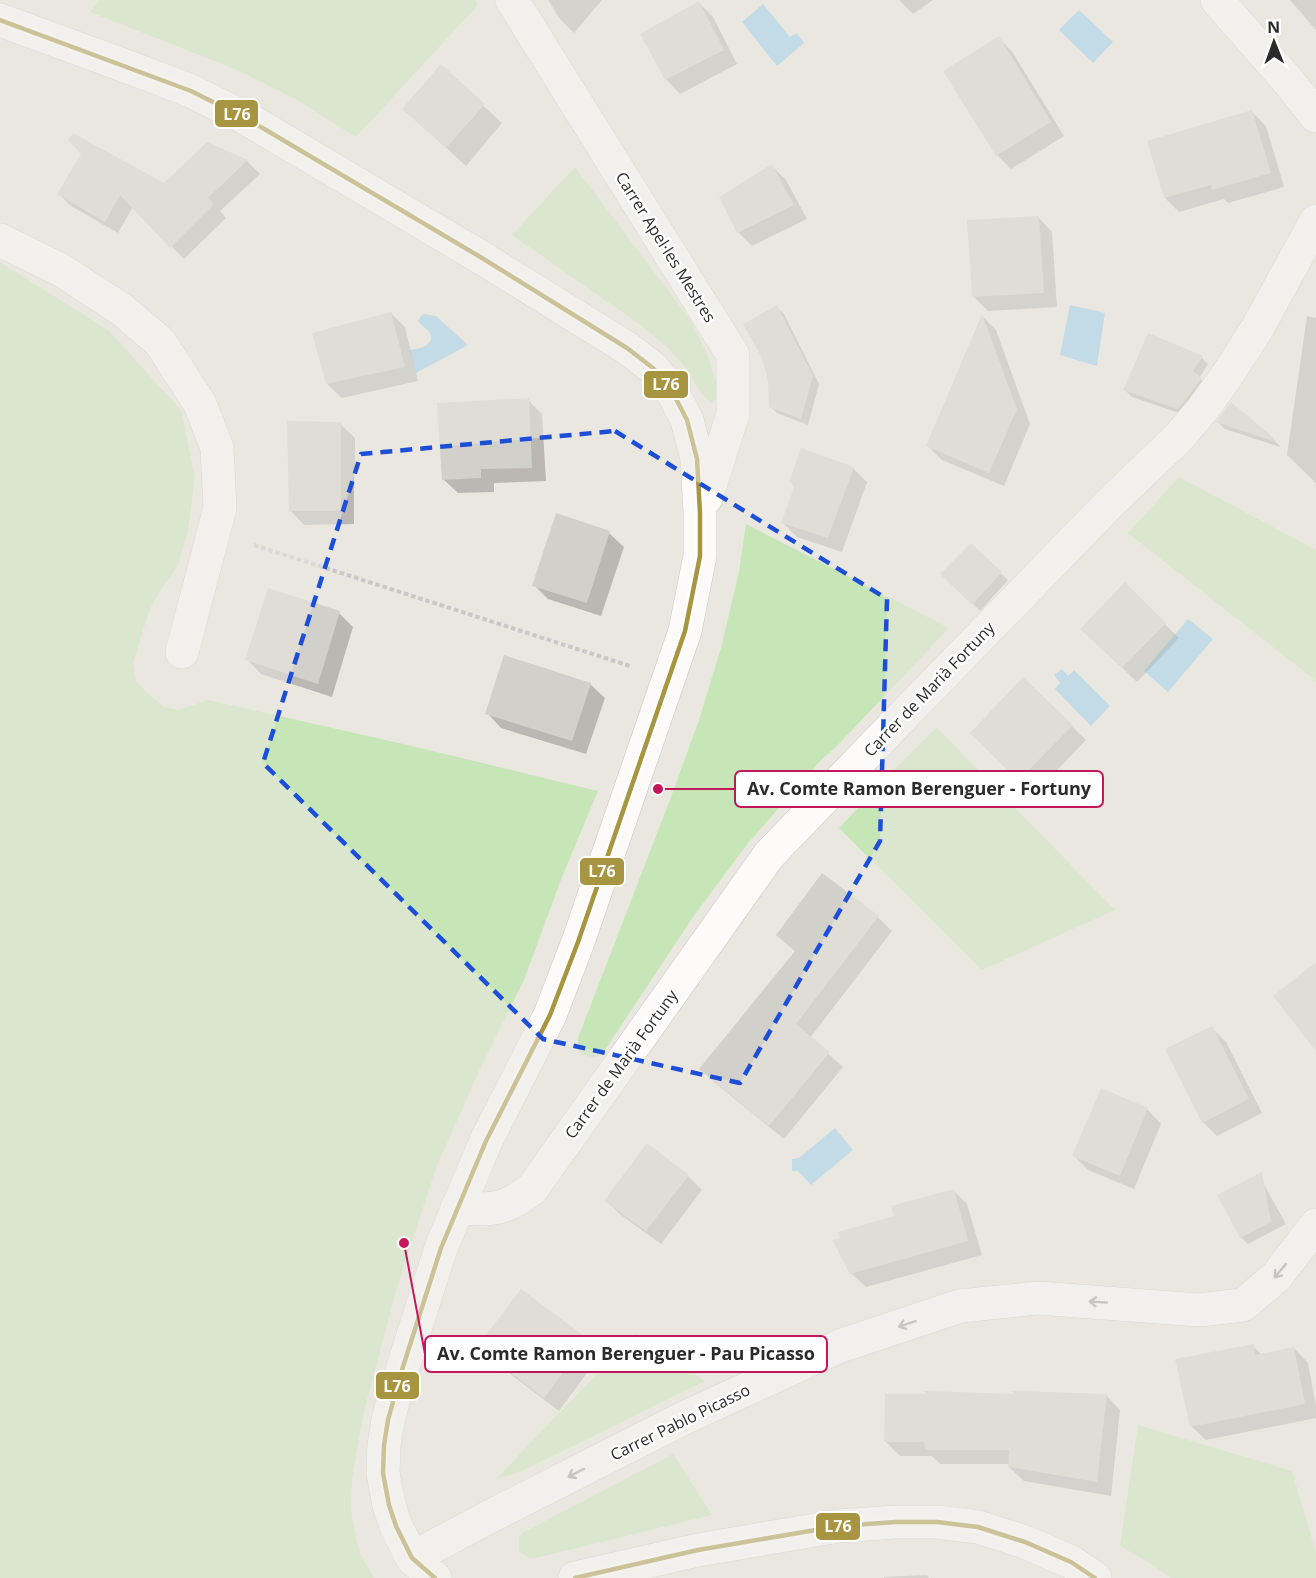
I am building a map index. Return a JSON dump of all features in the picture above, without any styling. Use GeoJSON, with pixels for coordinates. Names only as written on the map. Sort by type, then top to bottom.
{"type":"FeatureCollection","features":[{"type":"Feature","properties":{"kind":"street","name":"Carrer Apel·les Mestres"},"geometry":{"type":"LineString","coordinates":[[512,0],[733,355],[733,414],[700,513]]}},
{"type":"Feature","properties":{"kind":"street"},"geometry":{"type":"LineString","coordinates":[[1217,0],[1316,116]]}},
{"type":"Feature","properties":{"kind":"street"},"geometry":{"type":"LineString","coordinates":[[0,20],[180,87],[249,120],[482,258],[627,348],[654,368],[673,393],[687,420],[696,459],[700,556],[685,632],[582,930],[550,1015],[486,1141],[441,1248],[388,1420],[383,1473],[389,1505],[396,1526],[423,1568]]}},
{"type":"Feature","properties":{"kind":"street","name":"Carrer de Marià Fortuny"},"geometry":{"type":"LineString","coordinates":[[458,1208],[490,1210],[515,1202],[532,1189],[770,855],[1102,512],[1179,437],[1202,410],[1258,327],[1316,221]]}},
{"type":"Feature","properties":{"kind":"street"},"geometry":{"type":"LineString","coordinates":[[0,240],[61,270],[121,309],[160,342],[200,404],[217,448],[220,508],[182,652]]}},
{"type":"Feature","properties":{"kind":"street","name":"Carrer Pablo Picasso"},"geometry":{"type":"LineString","coordinates":[[423,1568],[489,1517],[674,1423],[840,1346],[960,1306],[1038,1298],[1199,1310],[1242,1305],[1276,1277],[1316,1225]]}},
{"type":"Feature","properties":{"kind":"street"},"geometry":{"type":"LineString","coordinates":[[575,1578],[698,1550],[839,1526],[937,1522],[978,1527],[1025,1542],[1071,1562],[1095,1578]]}},
{"type":"Feature","properties":{"kind":"path"},"geometry":{"type":"LineString","coordinates":[[213,532],[669,679]]}},
{"type":"Feature","properties":{"kind":"highlighted area"},"geometry":{"type":"Polygon","coordinates":[[[615,431],[887,599],[880,841],[740,1083],[543,1039],[263,763],[361,454],[615,431]]]}},
{"type":"Feature","properties":{"kind":"green space"},"geometry":{"type":"Polygon","coordinates":[[[100,0],[475,0],[478,5],[356,137],[297,100],[237,70],[90,12],[100,0]]]}},
{"type":"Feature","properties":{"kind":"green space"},"geometry":{"type":"Polygon","coordinates":[[[575,167],[691,321],[706,351],[719,391],[718,397],[712,402],[697,387],[683,364],[642,326],[512,235],[575,167]]]}},
{"type":"Feature","properties":{"kind":"green space"},"geometry":{"type":"Polygon","coordinates":[[[0,262],[108,330],[181,410],[195,478],[188,530],[178,565],[149,611],[133,663],[136,681],[147,693],[164,707],[179,710],[208,700],[598,791],[562,877],[524,980],[478,1073],[436,1168],[396,1291],[364,1411],[352,1479],[351,1511],[356,1537],[360,1553],[374,1578],[0,1578],[0,262]]]}},
{"type":"Feature","properties":{"kind":"green space"},"geometry":{"type":"Polygon","coordinates":[[[1179,477],[1316,550],[1316,681],[1128,533],[1179,477]]]}},
{"type":"Feature","properties":{"kind":"green space"},"geometry":{"type":"Polygon","coordinates":[[[746,524],[949,628],[822,759],[749,842],[693,917],[605,1050],[599,1056],[590,1058],[578,1051],[578,1038],[699,720],[721,648],[739,572],[746,524]]]}},
{"type":"Feature","properties":{"kind":"green space"},"geometry":{"type":"Polygon","coordinates":[[[936,728],[1115,910],[982,970],[839,828],[936,728]]]}},
{"type":"Feature","properties":{"kind":"green space"},"geometry":{"type":"Polygon","coordinates":[[[636,1333],[705,1381],[520,1472],[496,1479],[636,1333]]]}},
{"type":"Feature","properties":{"kind":"green space"},"geometry":{"type":"Polygon","coordinates":[[[1138,1425],[1292,1471],[1316,1553],[1316,1578],[1171,1578],[1120,1546],[1138,1425]]]}},
{"type":"Feature","properties":{"kind":"green space"},"geometry":{"type":"Polygon","coordinates":[[[673,1454],[712,1515],[540,1557],[528,1557],[519,1550],[519,1537],[524,1532],[673,1454]]]}},
{"type":"Feature","properties":{"kind":"water"},"geometry":{"type":"Polygon","coordinates":[[[763,4],[790,37],[797,33],[804,43],[777,66],[742,22],[763,4]]]}},
{"type":"Feature","properties":{"kind":"water"},"geometry":{"type":"Polygon","coordinates":[[[1079,10],[1113,42],[1093,63],[1059,30],[1079,10]]]}},
{"type":"Feature","properties":{"kind":"water"},"geometry":{"type":"Polygon","coordinates":[[[1070,305],[1105,313],[1097,366],[1060,355],[1070,305]]]}},
{"type":"Feature","properties":{"kind":"water"},"geometry":{"type":"Polygon","coordinates":[[[424,314],[436,316],[468,345],[416,373],[410,350],[426,346],[431,340],[429,332],[418,321],[424,314]]]}},
{"type":"Feature","properties":{"kind":"water"},"geometry":{"type":"Polygon","coordinates":[[[1188,619],[1213,639],[1168,692],[1144,671],[1188,619]]]}},
{"type":"Feature","properties":{"kind":"water"},"geometry":{"type":"Polygon","coordinates":[[[1062,669],[1068,676],[1074,670],[1110,706],[1091,726],[1055,689],[1060,683],[1054,675],[1062,669]]]}},
{"type":"Feature","properties":{"kind":"water"},"geometry":{"type":"Polygon","coordinates":[[[835,1128],[853,1150],[811,1185],[798,1171],[792,1171],[792,1159],[799,1158],[835,1128]]]}},
{"type":"Feature","properties":{"kind":"building"},"geometry":{"type":"Polygon","coordinates":[[[699,1],[724,50],[665,80],[640,34],[699,1]]]}},
{"type":"Feature","properties":{"kind":"building"},"geometry":{"type":"Polygon","coordinates":[[[999,36],[1051,122],[996,156],[943,71],[999,36]]]}},
{"type":"Feature","properties":{"kind":"building"},"geometry":{"type":"Polygon","coordinates":[[[441,64],[485,104],[446,148],[402,109],[441,64]]]}},
{"type":"Feature","properties":{"kind":"building"},"geometry":{"type":"Polygon","coordinates":[[[1252,110],[1271,173],[1212,190],[1211,185],[1164,198],[1147,141],[1252,110]]]}},
{"type":"Feature","properties":{"kind":"building"},"geometry":{"type":"Polygon","coordinates":[[[73,133],[164,183],[207,142],[248,160],[208,198],[214,204],[170,248],[120,195],[105,222],[57,194],[81,154],[68,140],[73,133]]]}},
{"type":"Feature","properties":{"kind":"building"},"geometry":{"type":"Polygon","coordinates":[[[772,164],[794,205],[737,233],[719,197],[772,164]]]}},
{"type":"Feature","properties":{"kind":"building"},"geometry":{"type":"Polygon","coordinates":[[[1039,216],[1044,293],[972,297],[967,220],[1039,216]]]}},
{"type":"Feature","properties":{"kind":"building"},"geometry":{"type":"Polygon","coordinates":[[[777,305],[813,376],[801,419],[769,407],[768,381],[762,358],[743,324],[777,305]]]}},
{"type":"Feature","properties":{"kind":"building"},"geometry":{"type":"Polygon","coordinates":[[[391,312],[405,367],[326,384],[312,333],[391,312]]]}},
{"type":"Feature","properties":{"kind":"building"},"geometry":{"type":"Polygon","coordinates":[[[982,314],[1017,409],[989,473],[926,446],[982,314]]]}},
{"type":"Feature","properties":{"kind":"building"},"geometry":{"type":"Polygon","coordinates":[[[1148,333],[1203,356],[1193,371],[1202,378],[1178,409],[1123,390],[1148,333]]]}},
{"type":"Feature","properties":{"kind":"building"},"geometry":{"type":"Polygon","coordinates":[[[529,398],[532,468],[481,469],[481,478],[442,480],[437,403],[529,398]]]}},
{"type":"Feature","properties":{"kind":"building"},"geometry":{"type":"Polygon","coordinates":[[[1231,402],[1274,438],[1273,441],[1216,422],[1231,402]]]}},
{"type":"Feature","properties":{"kind":"building"},"geometry":{"type":"Polygon","coordinates":[[[287,421],[341,422],[341,511],[289,511],[287,421]]]}},
{"type":"Feature","properties":{"kind":"building"},"geometry":{"type":"Polygon","coordinates":[[[801,448],[854,467],[828,538],[781,523],[795,485],[789,482],[801,448]]]}},
{"type":"Feature","properties":{"kind":"building"},"geometry":{"type":"Polygon","coordinates":[[[556,513],[610,531],[587,603],[532,586],[556,513]]]}},
{"type":"Feature","properties":{"kind":"building"},"geometry":{"type":"Polygon","coordinates":[[[971,543],[1002,572],[972,605],[940,574],[971,543]]]}},
{"type":"Feature","properties":{"kind":"building"},"geometry":{"type":"Polygon","coordinates":[[[1125,582],[1166,623],[1122,668],[1080,629],[1125,582]]]}},
{"type":"Feature","properties":{"kind":"building"},"geometry":{"type":"Polygon","coordinates":[[[268,588],[340,611],[318,684],[245,660],[268,588]]]}},
{"type":"Feature","properties":{"kind":"building"},"geometry":{"type":"Polygon","coordinates":[[[504,655],[591,683],[572,741],[485,714],[504,655]]]}},
{"type":"Feature","properties":{"kind":"building"},"geometry":{"type":"Polygon","coordinates":[[[1023,677],[1073,725],[1018,781],[970,733],[1023,677]]]}},
{"type":"Feature","properties":{"kind":"building"},"geometry":{"type":"Polygon","coordinates":[[[822,873],[879,916],[796,1024],[830,1052],[769,1126],[699,1069],[795,951],[776,935],[822,873]]]}},
{"type":"Feature","properties":{"kind":"building"},"geometry":{"type":"Polygon","coordinates":[[[1316,962],[1316,1051],[1273,996],[1316,962]]]}},
{"type":"Feature","properties":{"kind":"building"},"geometry":{"type":"Polygon","coordinates":[[[1212,1026],[1249,1099],[1202,1123],[1165,1049],[1212,1026]]]}},
{"type":"Feature","properties":{"kind":"building"},"geometry":{"type":"Polygon","coordinates":[[[1101,1088],[1148,1108],[1120,1176],[1072,1156],[1101,1088]]]}},
{"type":"Feature","properties":{"kind":"building"},"geometry":{"type":"Polygon","coordinates":[[[647,1143],[689,1175],[646,1231],[604,1201],[647,1143]]]}},
{"type":"Feature","properties":{"kind":"building"},"geometry":{"type":"Polygon","coordinates":[[[1262,1172],[1271,1222],[1240,1238],[1217,1195],[1262,1172]]]}},
{"type":"Feature","properties":{"kind":"building"},"geometry":{"type":"Polygon","coordinates":[[[954,1189],[968,1241],[850,1274],[832,1240],[840,1238],[838,1232],[894,1216],[891,1206],[954,1189]]]}},
{"type":"Feature","properties":{"kind":"building"},"geometry":{"type":"Polygon","coordinates":[[[521,1289],[588,1339],[544,1398],[477,1347],[521,1289]]]}},
{"type":"Feature","properties":{"kind":"building"},"geometry":{"type":"Polygon","coordinates":[[[1254,1344],[1255,1355],[1294,1347],[1305,1404],[1190,1427],[1175,1359],[1254,1344]]]}},
{"type":"Feature","properties":{"kind":"building"},"geometry":{"type":"Polygon","coordinates":[[[925,1391],[1107,1394],[1097,1482],[1008,1467],[1009,1450],[925,1450],[924,1442],[884,1442],[885,1394],[925,1394],[925,1391]]]}},
{"type":"Feature","properties":{"kind":"transit line","name":"L76"},"geometry":{"type":"LineString","coordinates":[[0,20],[191,91],[249,120],[482,258],[627,348],[653,368],[673,393],[687,420],[697,459],[700,556],[685,631],[578,942],[550,1015],[486,1141],[441,1248],[388,1420],[383,1473],[389,1505],[396,1526],[412,1558],[435,1578]]}},
{"type":"Feature","properties":{"kind":"transit line","name":"L76"},"geometry":{"type":"LineString","coordinates":[[575,1578],[698,1550],[839,1526],[896,1522],[937,1522],[978,1527],[1025,1542],[1071,1562],[1095,1578]]}},
{"type":"Feature","properties":{"kind":"place","name":"Av. Comte Ramon Berenguer - Fortuny"},"geometry":{"type":"Point","coordinates":[658,789]}},
{"type":"Feature","properties":{"kind":"place","name":"Av. Comte Ramon Berenguer - Pau Picasso"},"geometry":{"type":"Point","coordinates":[404,1243]}}]}
